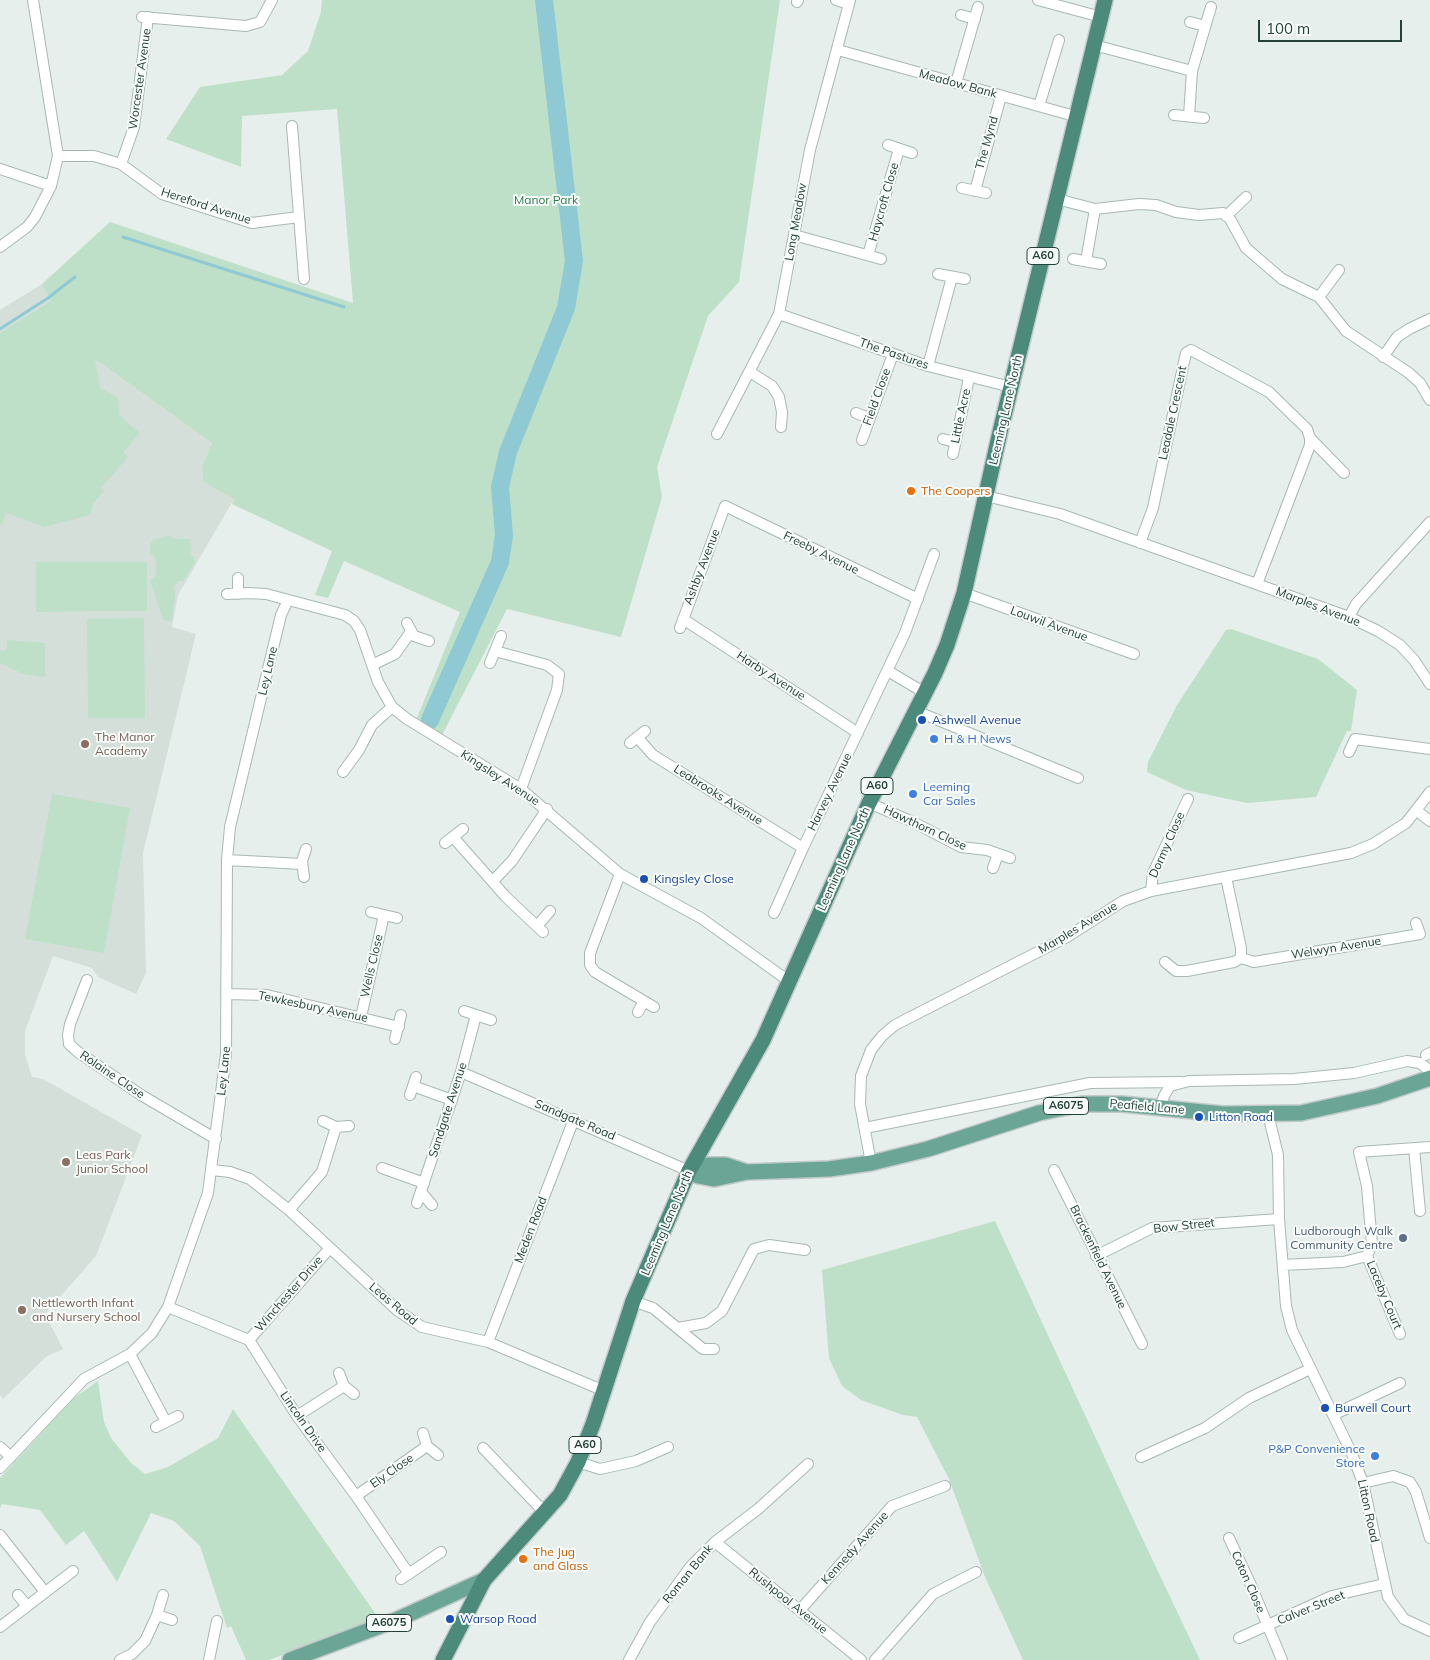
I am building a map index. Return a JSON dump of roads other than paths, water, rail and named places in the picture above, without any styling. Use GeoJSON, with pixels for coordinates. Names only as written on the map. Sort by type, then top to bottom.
{"type":"FeatureCollection","features":[{"type":"Feature","properties":{"kind":"highway","name":"Leeming Lane North"},"geometry":{"type":"LineString","coordinates":[[484,1580],[560,1495],[578,1462],[593,1424],[602,1390],[633,1301],[689,1171],[763,1040],[869,803],[947,645],[964,593],[1011,387],[1105,0]]}},
{"type":"Feature","properties":{"kind":"highway","name":"A60"},"geometry":{"type":"LineString","coordinates":[[444,1660],[484,1580]]}},
{"type":"Feature","properties":{"kind":"main road","name":"Peafield Lane"},"geometry":{"type":"LineString","coordinates":[[689,1171],[698,1176],[714,1179],[729,1178],[747,1172],[819,1170],[871,1163],[928,1149],[1061,1107],[1100,1103],[1223,1114],[1301,1113],[1342,1105],[1430,1078]]}},
{"type":"Feature","properties":{"kind":"main road","name":"A6075"},"geometry":{"type":"LineString","coordinates":[[290,1660],[396,1620],[484,1580]]}},
{"type":"Feature","properties":{"kind":"street"},"geometry":{"type":"LineString","coordinates":[[0,247],[27,227],[51,186],[58,156],[33,0]]}},
{"type":"Feature","properties":{"kind":"street","name":"Worcester Avenue"},"geometry":{"type":"LineString","coordinates":[[121,164],[134,128],[145,17],[246,26],[260,22],[272,0]]}},
{"type":"Feature","properties":{"kind":"street"},"geometry":{"type":"LineString","coordinates":[[836,0],[850,2]]}},
{"type":"Feature","properties":{"kind":"street"},"geometry":{"type":"LineString","coordinates":[[1038,0],[1101,17]]}},
{"type":"Feature","properties":{"kind":"street","name":"Long Meadow"},"geometry":{"type":"LineString","coordinates":[[717,434],[779,314],[798,204],[810,150],[850,2]]}},
{"type":"Feature","properties":{"kind":"street"},"geometry":{"type":"LineString","coordinates":[[956,83],[978,7]]}},
{"type":"Feature","properties":{"kind":"street"},"geometry":{"type":"LineString","coordinates":[[1189,116],[1192,70],[1211,7]]}},
{"type":"Feature","properties":{"kind":"street"},"geometry":{"type":"LineString","coordinates":[[961,15],[975,19]]}},
{"type":"Feature","properties":{"kind":"street"},"geometry":{"type":"LineString","coordinates":[[1190,22],[1205,26]]}},
{"type":"Feature","properties":{"kind":"street"},"geometry":{"type":"LineString","coordinates":[[1039,106],[1059,40]]}},
{"type":"Feature","properties":{"kind":"street"},"geometry":{"type":"LineString","coordinates":[[1094,45],[1192,70]]}},
{"type":"Feature","properties":{"kind":"street","name":"Meadow Bank"},"geometry":{"type":"LineString","coordinates":[[838,50],[1078,117]]}},
{"type":"Feature","properties":{"kind":"street","name":"The Mynd"},"geometry":{"type":"LineString","coordinates":[[975,191],[1001,96]]}},
{"type":"Feature","properties":{"kind":"street"},"geometry":{"type":"LineString","coordinates":[[1174,115],[1204,118]]}},
{"type":"Feature","properties":{"kind":"street"},"geometry":{"type":"LineString","coordinates":[[292,126],[304,279]]}},
{"type":"Feature","properties":{"kind":"street"},"geometry":{"type":"LineString","coordinates":[[888,145],[912,153]]}},
{"type":"Feature","properties":{"kind":"street","name":"Haycroft Close"},"geometry":{"type":"LineString","coordinates":[[868,255],[900,149]]}},
{"type":"Feature","properties":{"kind":"street"},"geometry":{"type":"LineString","coordinates":[[58,156],[94,156],[121,164]]}},
{"type":"Feature","properties":{"kind":"street","name":"Hereford Avenue"},"geometry":{"type":"LineString","coordinates":[[121,164],[162,194],[252,223],[299,217]]}},
{"type":"Feature","properties":{"kind":"street"},"geometry":{"type":"LineString","coordinates":[[0,169],[51,186]]}},
{"type":"Feature","properties":{"kind":"street"},"geometry":{"type":"LineString","coordinates":[[962,188],[986,193]]}},
{"type":"Feature","properties":{"kind":"street"},"geometry":{"type":"LineString","coordinates":[[1226,216],[1246,197]]}},
{"type":"Feature","properties":{"kind":"street"},"geometry":{"type":"LineString","coordinates":[[1057,199],[1069,204],[1095,208],[1138,204],[1156,205],[1176,212],[1199,215],[1224,213],[1246,248],[1282,278],[1319,297],[1346,331],[1409,373],[1420,383],[1430,400]]}},
{"type":"Feature","properties":{"kind":"street"},"geometry":{"type":"LineString","coordinates":[[1086,261],[1095,208]]}},
{"type":"Feature","properties":{"kind":"street","name":"Haycroft Close"},"geometry":{"type":"LineString","coordinates":[[794,235],[881,258]]}},
{"type":"Feature","properties":{"kind":"street"},"geometry":{"type":"LineString","coordinates":[[1072,259],[1101,264]]}},
{"type":"Feature","properties":{"kind":"street"},"geometry":{"type":"LineString","coordinates":[[1319,297],[1339,270]]}},
{"type":"Feature","properties":{"kind":"street"},"geometry":{"type":"LineString","coordinates":[[938,274],[965,279]]}},
{"type":"Feature","properties":{"kind":"street"},"geometry":{"type":"LineString","coordinates":[[928,366],[952,277]]}},
{"type":"Feature","properties":{"kind":"street","name":"The Pastures"},"geometry":{"type":"LineString","coordinates":[[779,314],[928,366],[969,378],[1011,387]]}},
{"type":"Feature","properties":{"kind":"street"},"geometry":{"type":"LineString","coordinates":[[1384,356],[1398,337],[1408,329],[1430,319]]}},
{"type":"Feature","properties":{"kind":"street","name":"Leadale Crescent"},"geometry":{"type":"LineString","coordinates":[[1140,543],[1153,508],[1186,353],[1191,350],[1268,392],[1307,430],[1310,438]]}},
{"type":"Feature","properties":{"kind":"street","name":"Field Close"},"geometry":{"type":"LineString","coordinates":[[862,440],[893,354]]}},
{"type":"Feature","properties":{"kind":"street"},"geometry":{"type":"LineString","coordinates":[[750,372],[772,386],[779,397],[782,412],[780,427]]}},
{"type":"Feature","properties":{"kind":"street","name":"Little Acre"},"geometry":{"type":"LineString","coordinates":[[953,454],[969,378]]}},
{"type":"Feature","properties":{"kind":"street"},"geometry":{"type":"LineString","coordinates":[[856,413],[869,418]]}},
{"type":"Feature","properties":{"kind":"street"},"geometry":{"type":"LineString","coordinates":[[1310,438],[1344,473]]}},
{"type":"Feature","properties":{"kind":"street"},"geometry":{"type":"LineString","coordinates":[[1257,584],[1310,445],[1310,438]]}},
{"type":"Feature","properties":{"kind":"street"},"geometry":{"type":"LineString","coordinates":[[943,439],[955,442]]}},
{"type":"Feature","properties":{"kind":"street","name":"Marples Avenue"},"geometry":{"type":"LineString","coordinates":[[986,496],[1060,514],[1349,617],[1378,630],[1400,645],[1414,660],[1430,684]]}},
{"type":"Feature","properties":{"kind":"street","name":"Freeby Avenue"},"geometry":{"type":"LineString","coordinates":[[725,506],[918,599]]}},
{"type":"Feature","properties":{"kind":"street","name":"Ashby Avenue"},"geometry":{"type":"LineString","coordinates":[[681,624],[725,506]]}},
{"type":"Feature","properties":{"kind":"street"},"geometry":{"type":"LineString","coordinates":[[1349,617],[1356,604],[1430,522]]}},
{"type":"Feature","properties":{"kind":"street","name":"Harvey Avenue"},"geometry":{"type":"LineString","coordinates":[[774,913],[888,671],[918,599],[934,554]]}},
{"type":"Feature","properties":{"kind":"street"},"geometry":{"type":"LineString","coordinates":[[238,578],[238,594]]}},
{"type":"Feature","properties":{"kind":"street","name":"Louwil Avenue"},"geometry":{"type":"LineString","coordinates":[[964,593],[1134,654]]}},
{"type":"Feature","properties":{"kind":"street","name":"Kingsley Avenue"},"geometry":{"type":"LineString","coordinates":[[227,594],[266,594],[336,612],[354,621],[365,641],[385,698],[392,707],[521,789],[547,809],[578,839],[620,874],[701,918],[790,982]]}},
{"type":"Feature","properties":{"kind":"street","name":"Ley Lane"},"geometry":{"type":"LineString","coordinates":[[0,1468],[84,1379],[130,1354],[152,1333],[168,1307],[208,1193],[226,1054],[226,860],[230,827],[281,615],[288,600]]}},
{"type":"Feature","properties":{"kind":"street","name":"Harby Avenue"},"geometry":{"type":"LineString","coordinates":[[681,624],[858,733]]}},
{"type":"Feature","properties":{"kind":"street"},"geometry":{"type":"LineString","coordinates":[[372,664],[395,654],[409,628],[429,641]]}},
{"type":"Feature","properties":{"kind":"street"},"geometry":{"type":"LineString","coordinates":[[490,663],[501,636]]}},
{"type":"Feature","properties":{"kind":"street"},"geometry":{"type":"LineString","coordinates":[[495,651],[547,665],[559,674],[557,690],[521,789]]}},
{"type":"Feature","properties":{"kind":"street"},"geometry":{"type":"LineString","coordinates":[[888,671],[925,692]]}},
{"type":"Feature","properties":{"kind":"street"},"geometry":{"type":"LineString","coordinates":[[343,772],[359,750],[372,725],[392,707]]}},
{"type":"Feature","properties":{"kind":"street"},"geometry":{"type":"LineString","coordinates":[[916,711],[1078,778]]}},
{"type":"Feature","properties":{"kind":"street","name":"Leabrooks Avenue"},"geometry":{"type":"LineString","coordinates":[[637,737],[652,755],[803,848]]}},
{"type":"Feature","properties":{"kind":"street"},"geometry":{"type":"LineString","coordinates":[[1349,752],[1355,739],[1430,749]]}},
{"type":"Feature","properties":{"kind":"street","name":"Marples Avenue"},"geometry":{"type":"LineString","coordinates":[[871,1163],[859,1092],[864,1064],[876,1043],[895,1025],[1067,937],[1123,901],[1151,891],[1351,853],[1392,834],[1418,811],[1430,792]]}},
{"type":"Feature","properties":{"kind":"street","name":"Dormy Close"},"geometry":{"type":"LineString","coordinates":[[1151,891],[1153,873],[1188,799]]}},
{"type":"Feature","properties":{"kind":"street","name":"Hawthorn Close"},"geometry":{"type":"LineString","coordinates":[[869,803],[914,822],[961,848],[979,849],[1010,858]]}},
{"type":"Feature","properties":{"kind":"street"},"geometry":{"type":"LineString","coordinates":[[493,881],[512,861],[547,809]]}},
{"type":"Feature","properties":{"kind":"street"},"geometry":{"type":"LineString","coordinates":[[1418,811],[1430,821]]}},
{"type":"Feature","properties":{"kind":"street"},"geometry":{"type":"LineString","coordinates":[[445,844],[463,829]]}},
{"type":"Feature","properties":{"kind":"street"},"geometry":{"type":"LineString","coordinates":[[453,837],[540,929],[550,911]]}},
{"type":"Feature","properties":{"kind":"street"},"geometry":{"type":"LineString","coordinates":[[304,877],[302,864],[306,849]]}},
{"type":"Feature","properties":{"kind":"street"},"geometry":{"type":"LineString","coordinates":[[993,868],[998,854]]}},
{"type":"Feature","properties":{"kind":"street"},"geometry":{"type":"LineString","coordinates":[[226,860],[302,864]]}},
{"type":"Feature","properties":{"kind":"street"},"geometry":{"type":"LineString","coordinates":[[620,874],[590,953],[590,965],[595,972],[654,1007]]}},
{"type":"Feature","properties":{"kind":"street"},"geometry":{"type":"LineString","coordinates":[[1226,877],[1241,948],[1241,958]]}},
{"type":"Feature","properties":{"kind":"street"},"geometry":{"type":"LineString","coordinates":[[371,912],[397,918]]}},
{"type":"Feature","properties":{"kind":"street","name":"Wells Close"},"geometry":{"type":"LineString","coordinates":[[360,1017],[384,915]]}},
{"type":"Feature","properties":{"kind":"street","name":"Welwyn Avenue"},"geometry":{"type":"LineString","coordinates":[[1164,962],[1176,971],[1187,971],[1234,962],[1241,958],[1254,962],[1420,934],[1416,923]]}},
{"type":"Feature","properties":{"kind":"street","name":"Rolaine Close"},"geometry":{"type":"LineString","coordinates":[[87,980],[70,1024],[69,1044],[141,1095],[216,1139]]}},
{"type":"Feature","properties":{"kind":"street","name":"Tewkesbury Avenue"},"geometry":{"type":"LineString","coordinates":[[226,994],[267,995],[399,1027]]}},
{"type":"Feature","properties":{"kind":"street"},"geometry":{"type":"LineString","coordinates":[[638,1012],[644,1001]]}},
{"type":"Feature","properties":{"kind":"street"},"geometry":{"type":"LineString","coordinates":[[464,1011],[490,1020]]}},
{"type":"Feature","properties":{"kind":"street"},"geometry":{"type":"LineString","coordinates":[[396,1039],[401,1015]]}},
{"type":"Feature","properties":{"kind":"street","name":"Sandgate Avenue"},"geometry":{"type":"LineString","coordinates":[[417,1203],[461,1072],[476,1015]]}},
{"type":"Feature","properties":{"kind":"street"},"geometry":{"type":"LineString","coordinates":[[865,1128],[1090,1083],[1294,1079],[1354,1073],[1407,1061],[1420,1064],[1430,1071]]}},
{"type":"Feature","properties":{"kind":"street","name":"Sandgate Road"},"geometry":{"type":"LineString","coordinates":[[461,1072],[574,1119],[689,1171]]}},
{"type":"Feature","properties":{"kind":"street"},"geometry":{"type":"LineString","coordinates":[[1160,1108],[1166,1091],[1170,1086],[1181,1082]]}},
{"type":"Feature","properties":{"kind":"street"},"geometry":{"type":"LineString","coordinates":[[413,1086],[452,1100]]}},
{"type":"Feature","properties":{"kind":"street","name":"Litton Road"},"geometry":{"type":"LineString","coordinates":[[1268,1114],[1278,1156],[1279,1219],[1288,1314],[1292,1330],[1363,1483],[1384,1584],[1391,1603],[1404,1619],[1430,1631]]}},
{"type":"Feature","properties":{"kind":"street","name":"Meden Road"},"geometry":{"type":"LineString","coordinates":[[488,1342],[574,1119]]}},
{"type":"Feature","properties":{"kind":"street"},"geometry":{"type":"LineString","coordinates":[[323,1121],[336,1127],[349,1126]]}},
{"type":"Feature","properties":{"kind":"street"},"geometry":{"type":"LineString","coordinates":[[289,1210],[322,1172],[336,1127]]}},
{"type":"Feature","properties":{"kind":"street"},"geometry":{"type":"LineString","coordinates":[[1283,1264],[1343,1262],[1367,1256],[1372,1244],[1369,1205],[1367,1186],[1359,1152],[1430,1147]]}},
{"type":"Feature","properties":{"kind":"street"},"geometry":{"type":"LineString","coordinates":[[1414,1148],[1420,1210]]}},
{"type":"Feature","properties":{"kind":"street"},"geometry":{"type":"LineString","coordinates":[[382,1168],[422,1187],[432,1205]]}},
{"type":"Feature","properties":{"kind":"street","name":"Leas Road"},"geometry":{"type":"LineString","coordinates":[[212,1170],[230,1172],[250,1178],[289,1210],[397,1310],[422,1327],[488,1342],[602,1390]]}},
{"type":"Feature","properties":{"kind":"street","name":"Brackenfield Avenue"},"geometry":{"type":"LineString","coordinates":[[1054,1170],[1142,1344]]}},
{"type":"Feature","properties":{"kind":"street","name":"Bow Street"},"geometry":{"type":"LineString","coordinates":[[1096,1256],[1152,1228],[1279,1219]]}},
{"type":"Feature","properties":{"kind":"street"},"geometry":{"type":"LineString","coordinates":[[678,1328],[706,1323],[722,1311],[754,1249],[769,1245],[805,1250]]}},
{"type":"Feature","properties":{"kind":"street","name":"Winchester Drive"},"geometry":{"type":"LineString","coordinates":[[249,1340],[329,1249]]}},
{"type":"Feature","properties":{"kind":"street","name":"Laceby Court"},"geometry":{"type":"LineString","coordinates":[[1367,1256],[1400,1334]]}},
{"type":"Feature","properties":{"kind":"street"},"geometry":{"type":"LineString","coordinates":[[633,1301],[653,1308],[703,1349],[714,1349]]}},
{"type":"Feature","properties":{"kind":"street"},"geometry":{"type":"LineString","coordinates":[[168,1307],[249,1340]]}},
{"type":"Feature","properties":{"kind":"street","name":"Lincoln Drive"},"geometry":{"type":"LineString","coordinates":[[249,1340],[298,1416],[356,1496],[405,1577],[441,1552]]}},
{"type":"Feature","properties":{"kind":"street"},"geometry":{"type":"LineString","coordinates":[[130,1354],[166,1422]]}},
{"type":"Feature","properties":{"kind":"street"},"geometry":{"type":"LineString","coordinates":[[1141,1457],[1205,1428],[1249,1398],[1310,1369]]}},
{"type":"Feature","properties":{"kind":"street"},"geometry":{"type":"LineString","coordinates":[[339,1373],[344,1386],[354,1394]]}},
{"type":"Feature","properties":{"kind":"street"},"geometry":{"type":"LineString","coordinates":[[1333,1415],[1400,1383]]}},
{"type":"Feature","properties":{"kind":"street"},"geometry":{"type":"LineString","coordinates":[[298,1416],[344,1386]]}},
{"type":"Feature","properties":{"kind":"street"},"geometry":{"type":"LineString","coordinates":[[156,1427],[178,1416]]}},
{"type":"Feature","properties":{"kind":"street"},"geometry":{"type":"LineString","coordinates":[[423,1433],[427,1446],[438,1455]]}},
{"type":"Feature","properties":{"kind":"street","name":"Ely Close"},"geometry":{"type":"LineString","coordinates":[[356,1496],[427,1446]]}},
{"type":"Feature","properties":{"kind":"street"},"geometry":{"type":"LineString","coordinates":[[0,1447],[11,1457]]}},
{"type":"Feature","properties":{"kind":"street"},"geometry":{"type":"LineString","coordinates":[[578,1462],[600,1469],[636,1461],[668,1447]]}},
{"type":"Feature","properties":{"kind":"street"},"geometry":{"type":"LineString","coordinates":[[483,1448],[544,1512]]}},
{"type":"Feature","properties":{"kind":"street","name":"Roman Bank"},"geometry":{"type":"LineString","coordinates":[[629,1660],[650,1622],[691,1566],[714,1542],[758,1509],[808,1464]]}},
{"type":"Feature","properties":{"kind":"street"},"geometry":{"type":"LineString","coordinates":[[1363,1483],[1393,1476],[1410,1482],[1416,1492],[1430,1538]]}},
{"type":"Feature","properties":{"kind":"street","name":"Kennedy Avenue"},"geometry":{"type":"LineString","coordinates":[[800,1610],[892,1506],[945,1486]]}},
{"type":"Feature","properties":{"kind":"street"},"geometry":{"type":"LineString","coordinates":[[0,1535],[45,1592]]}},
{"type":"Feature","properties":{"kind":"street","name":"Coton Close"},"geometry":{"type":"LineString","coordinates":[[1229,1538],[1282,1660]]}},
{"type":"Feature","properties":{"kind":"street","name":"Rushpool Avenue"},"geometry":{"type":"LineString","coordinates":[[714,1542],[861,1660]]}},
{"type":"Feature","properties":{"kind":"street"},"geometry":{"type":"LineString","coordinates":[[0,1626],[73,1571]]}},
{"type":"Feature","properties":{"kind":"street"},"geometry":{"type":"LineString","coordinates":[[875,1660],[933,1594],[976,1572]]}},
{"type":"Feature","properties":{"kind":"street","name":"Calver Street"},"geometry":{"type":"LineString","coordinates":[[1239,1638],[1332,1596],[1384,1584]]}},
{"type":"Feature","properties":{"kind":"street"},"geometry":{"type":"LineString","coordinates":[[18,1595],[27,1606]]}},
{"type":"Feature","properties":{"kind":"street"},"geometry":{"type":"LineString","coordinates":[[120,1660],[132,1654],[145,1641],[157,1615],[163,1595]]}},
{"type":"Feature","properties":{"kind":"street"},"geometry":{"type":"LineString","coordinates":[[157,1615],[172,1620]]}},
{"type":"Feature","properties":{"kind":"street"},"geometry":{"type":"LineString","coordinates":[[209,1660],[217,1621]]}},
{"type":"Feature","properties":{"kind":"waterway"},"geometry":{"type":"LineString","coordinates":[[430,720],[500,562],[504,535],[500,487],[508,452],[566,308],[574,261],[544,0]]}},
{"type":"Feature","properties":{"kind":"waterway"},"geometry":{"type":"LineString","coordinates":[[123,237],[344,307]]}},
{"type":"Feature","properties":{"kind":"waterway"},"geometry":{"type":"LineString","coordinates":[[0,329],[48,298],[75,277]]}},
{"type":"Feature","properties":{"kind":"place","name":"The Coopers"},"geometry":{"type":"Point","coordinates":[911,491]}},
{"type":"Feature","properties":{"kind":"place","name":"Ashwell Avenue"},"geometry":{"type":"Point","coordinates":[922,720]}},
{"type":"Feature","properties":{"kind":"place","name":"H & H News"},"geometry":{"type":"Point","coordinates":[934,739]}},
{"type":"Feature","properties":{"kind":"place","name":"The Manor Academy"},"geometry":{"type":"Point","coordinates":[85,744]}},
{"type":"Feature","properties":{"kind":"place","name":"Leeming Car Sales"},"geometry":{"type":"Point","coordinates":[913,794]}},
{"type":"Feature","properties":{"kind":"place","name":"Kingsley Close"},"geometry":{"type":"Point","coordinates":[644,879]}},
{"type":"Feature","properties":{"kind":"place","name":"Litton Road"},"geometry":{"type":"Point","coordinates":[1199,1117]}},
{"type":"Feature","properties":{"kind":"place","name":"Leas Park Junior School"},"geometry":{"type":"Point","coordinates":[66,1162]}},
{"type":"Feature","properties":{"kind":"place","name":"Ludborough Walk Community Centre"},"geometry":{"type":"Point","coordinates":[1403,1238]}},
{"type":"Feature","properties":{"kind":"place","name":"Nettleworth Infant and Nursery School"},"geometry":{"type":"Point","coordinates":[22,1310]}},
{"type":"Feature","properties":{"kind":"place","name":"Burwell Court"},"geometry":{"type":"Point","coordinates":[1325,1408]}},
{"type":"Feature","properties":{"kind":"place","name":"P&P Convenience Store"},"geometry":{"type":"Point","coordinates":[1375,1456]}},
{"type":"Feature","properties":{"kind":"place","name":"The Jug and Glass"},"geometry":{"type":"Point","coordinates":[523,1559]}},
{"type":"Feature","properties":{"kind":"place","name":"Warsop Road"},"geometry":{"type":"Point","coordinates":[450,1619]}},
{"type":"Feature","properties":{"kind":"park label","name":"Manor Park"},"geometry":{"type":"Point","coordinates":[546,200]}}]}
